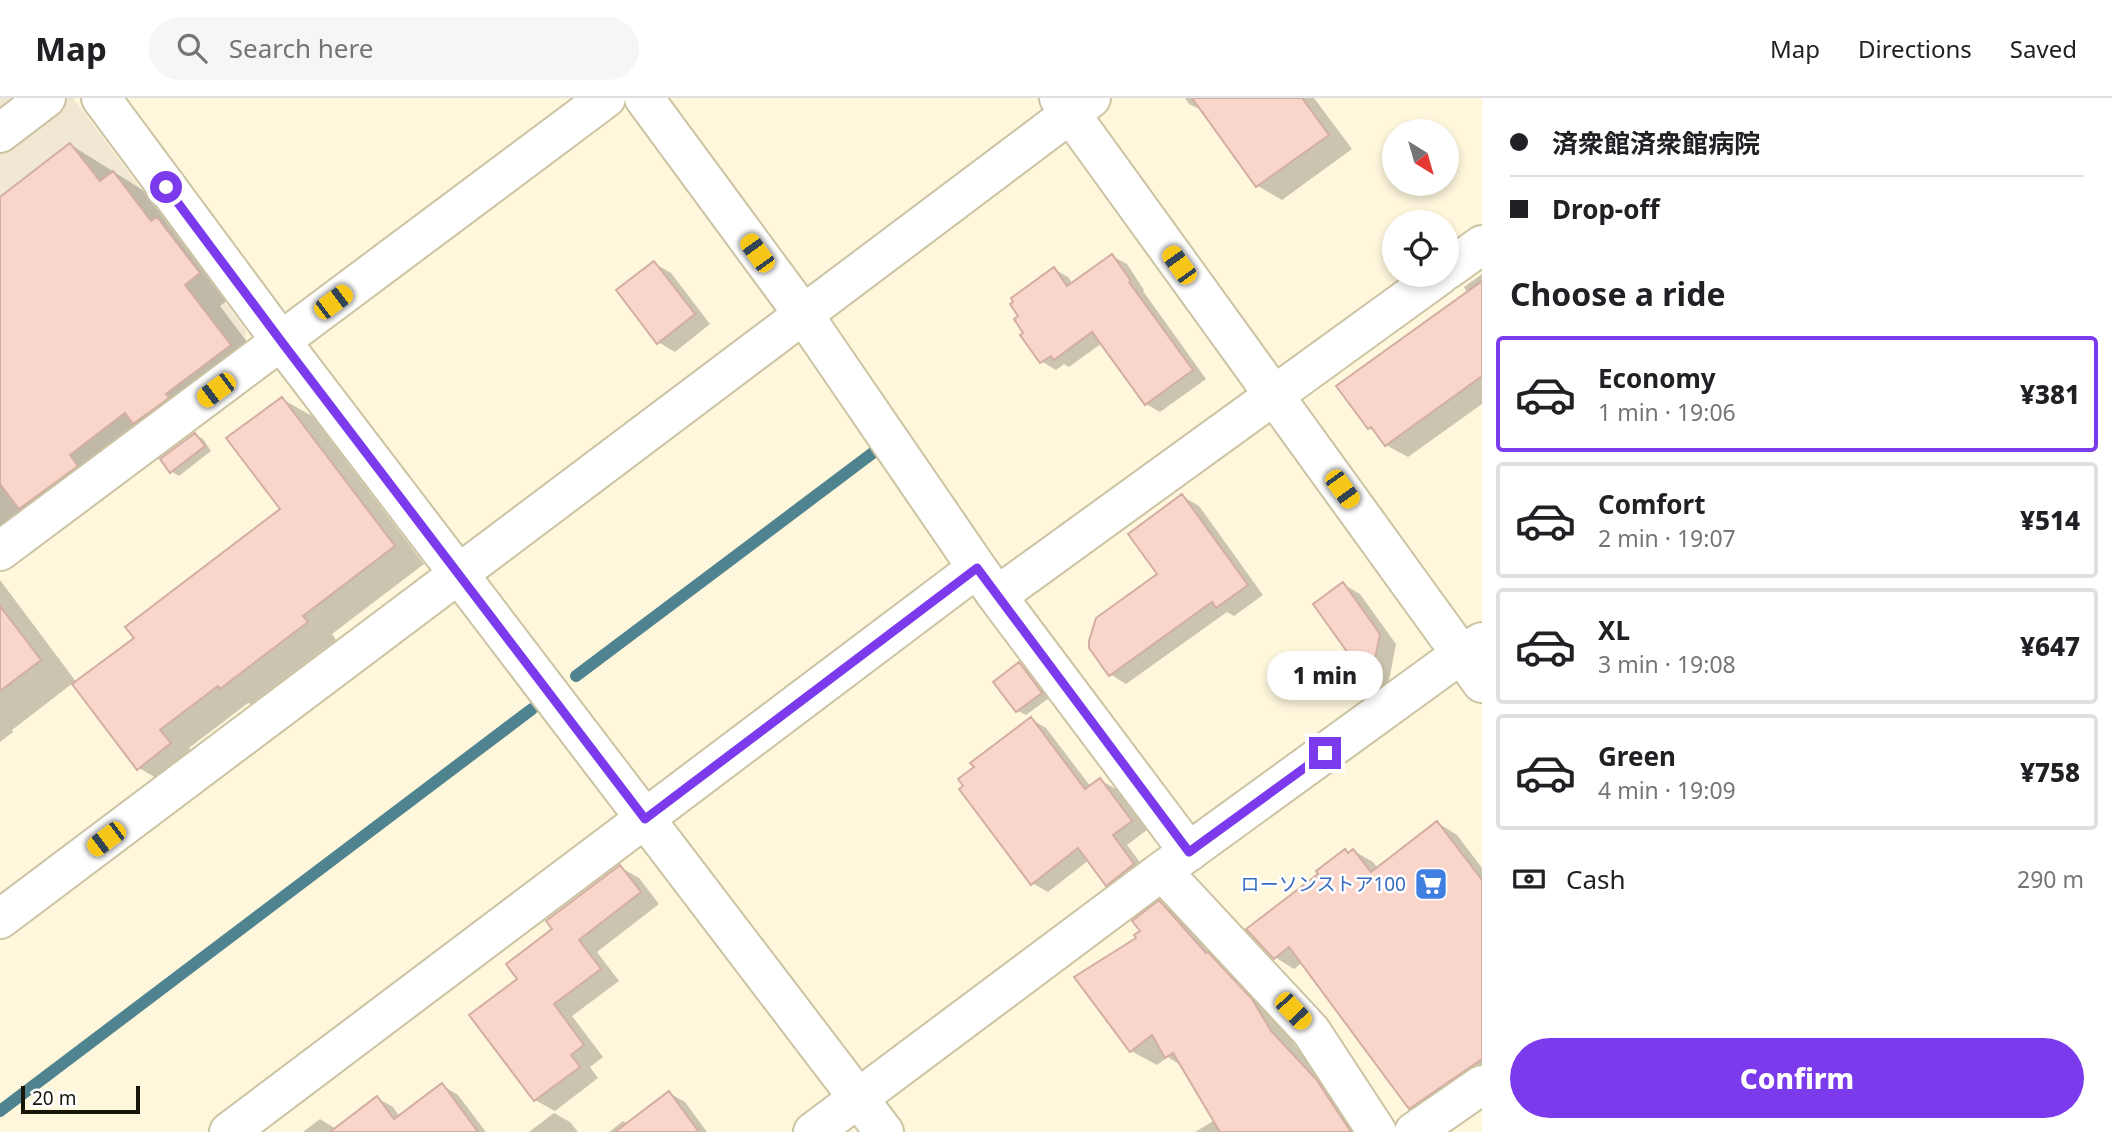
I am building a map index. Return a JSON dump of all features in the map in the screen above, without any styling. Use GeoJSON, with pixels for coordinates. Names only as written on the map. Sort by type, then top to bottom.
{"type":"FeatureCollection","features":[{"type":"Feature","properties":{"kind":"street"},"geometry":{"type":"LineString","coordinates":[[0,133],[46,98]]}},
{"type":"Feature","properties":{"kind":"street"},"geometry":{"type":"LineString","coordinates":[[101,98],[281,341],[884,1132]]}},
{"type":"Feature","properties":{"kind":"street"},"geometry":{"type":"LineString","coordinates":[[0,551],[606,98]]}},
{"type":"Feature","properties":{"kind":"street"},"geometry":{"type":"LineString","coordinates":[[644,98],[803,314],[1175,862],[1311,1031],[1377,1132]]}},
{"type":"Feature","properties":{"kind":"street"},"geometry":{"type":"LineString","coordinates":[[0,919],[803,314],[1073,103],[1273,395],[1475,660],[1175,862],[813,1132]]}},
{"type":"Feature","properties":{"kind":"street"},"geometry":{"type":"LineString","coordinates":[[1459,261],[1482,244]]}},
{"type":"Feature","properties":{"kind":"street"},"geometry":{"type":"LineString","coordinates":[[229,1132],[645,819],[987,582],[1273,395],[1423,287]]}},
{"type":"Feature","properties":{"kind":"street"},"geometry":{"type":"LineString","coordinates":[[1414,1132],[1482,1085]]}},
{"type":"Feature","properties":{"kind":"shaded area"},"geometry":{"type":"Polygon","coordinates":[[[0,98],[73,98],[246,330],[245,347],[0,530],[0,98]]]}},
{"type":"Feature","properties":{"kind":"building"},"geometry":{"type":"Polygon","coordinates":[[[1192,98],[1302,98],[1329,135],[1256,187],[1192,98]]]}},
{"type":"Feature","properties":{"kind":"building"},"geometry":{"type":"Polygon","coordinates":[[[70,143],[100,181],[113,171],[151,221],[157,217],[200,273],[185,285],[231,345],[166,394],[169,398],[133,424],[125,413],[70,455],[78,466],[19,509],[0,484],[0,197],[70,143]]]}},
{"type":"Feature","properties":{"kind":"building"},"geometry":{"type":"Polygon","coordinates":[[[1112,254],[1193,370],[1145,405],[1092,332],[1054,360],[1051,356],[1040,363],[1020,335],[1023,333],[1014,319],[1018,316],[1010,304],[1013,302],[1011,298],[1054,267],[1067,286],[1112,254]]]}},
{"type":"Feature","properties":{"kind":"building"},"geometry":{"type":"Polygon","coordinates":[[[654,261],[695,314],[657,344],[616,290],[654,261]]]}},
{"type":"Feature","properties":{"kind":"building"},"geometry":{"type":"Polygon","coordinates":[[[1482,281],[1482,376],[1385,446],[1371,427],[1368,429],[1336,386],[1482,281]]]}},
{"type":"Feature","properties":{"kind":"building"},"geometry":{"type":"Polygon","coordinates":[[[282,397],[395,546],[303,616],[308,622],[220,689],[218,686],[160,730],[171,743],[137,770],[72,684],[134,638],[125,627],[280,509],[226,438],[282,397]]]}},
{"type":"Feature","properties":{"kind":"building"},"geometry":{"type":"Polygon","coordinates":[[[195,433],[205,446],[170,473],[160,459],[195,433]]]}},
{"type":"Feature","properties":{"kind":"building"},"geometry":{"type":"Polygon","coordinates":[[[1182,494],[1248,585],[1216,608],[1212,602],[1109,676],[1089,648],[1096,618],[1157,574],[1128,534],[1182,494]]]}},
{"type":"Feature","properties":{"kind":"building"},"geometry":{"type":"Polygon","coordinates":[[[1343,582],[1380,634],[1370,684],[1313,604],[1343,582]]]}},
{"type":"Feature","properties":{"kind":"building"},"geometry":{"type":"Polygon","coordinates":[[[0,606],[41,660],[0,691],[0,606]]]}},
{"type":"Feature","properties":{"kind":"building"},"geometry":{"type":"Polygon","coordinates":[[[1019,662],[1042,693],[1016,712],[993,682],[1019,662]]]}},
{"type":"Feature","properties":{"kind":"building"},"geometry":{"type":"Polygon","coordinates":[[[1031,717],[1085,789],[1100,778],[1132,821],[1113,835],[1134,864],[1106,886],[1078,848],[1031,885],[959,789],[963,786],[958,779],[974,767],[970,763],[1031,717]]]}},
{"type":"Feature","properties":{"kind":"building"},"geometry":{"type":"Polygon","coordinates":[[[1437,821],[1482,880],[1482,1059],[1409,1109],[1289,947],[1274,959],[1246,929],[1318,874],[1316,871],[1345,849],[1348,853],[1353,849],[1371,872],[1437,821]]]}},
{"type":"Feature","properties":{"kind":"building"},"geometry":{"type":"Polygon","coordinates":[[[620,865],[641,892],[579,940],[601,969],[554,1004],[584,1045],[571,1055],[580,1067],[534,1101],[469,1015],[517,979],[506,964],[552,929],[546,921],[620,865]]]}},
{"type":"Feature","properties":{"kind":"building"},"geometry":{"type":"Polygon","coordinates":[[[1159,900],[1252,999],[1271,1031],[1316,1079],[1351,1132],[1220,1132],[1173,1053],[1165,1058],[1152,1035],[1130,1052],[1074,977],[1136,938],[1134,935],[1140,931],[1132,921],[1159,900]]]}},
{"type":"Feature","properties":{"kind":"building"},"geometry":{"type":"Polygon","coordinates":[[[442,1083],[478,1132],[330,1132],[377,1096],[394,1119],[442,1083]]]}},
{"type":"Feature","properties":{"kind":"building"},"geometry":{"type":"Polygon","coordinates":[[[669,1091],[699,1132],[615,1132],[669,1091]]]}},
{"type":"Feature","properties":{"kind":"waterway"},"geometry":{"type":"LineString","coordinates":[[576,676],[874,452]]}},
{"type":"Feature","properties":{"kind":"waterway"},"geometry":{"type":"LineString","coordinates":[[0,1111],[532,709]]}},
{"type":"Feature","properties":{"kind":"place","name":"ローソンストア100"},"geometry":{"type":"Point","coordinates":[1431,884]}},
{"type":"Feature","properties":{"kind":"route"},"geometry":{"type":"LineString","coordinates":[[166,187],[645,819],[977,568],[1189,852],[1325,753]]}}]}
